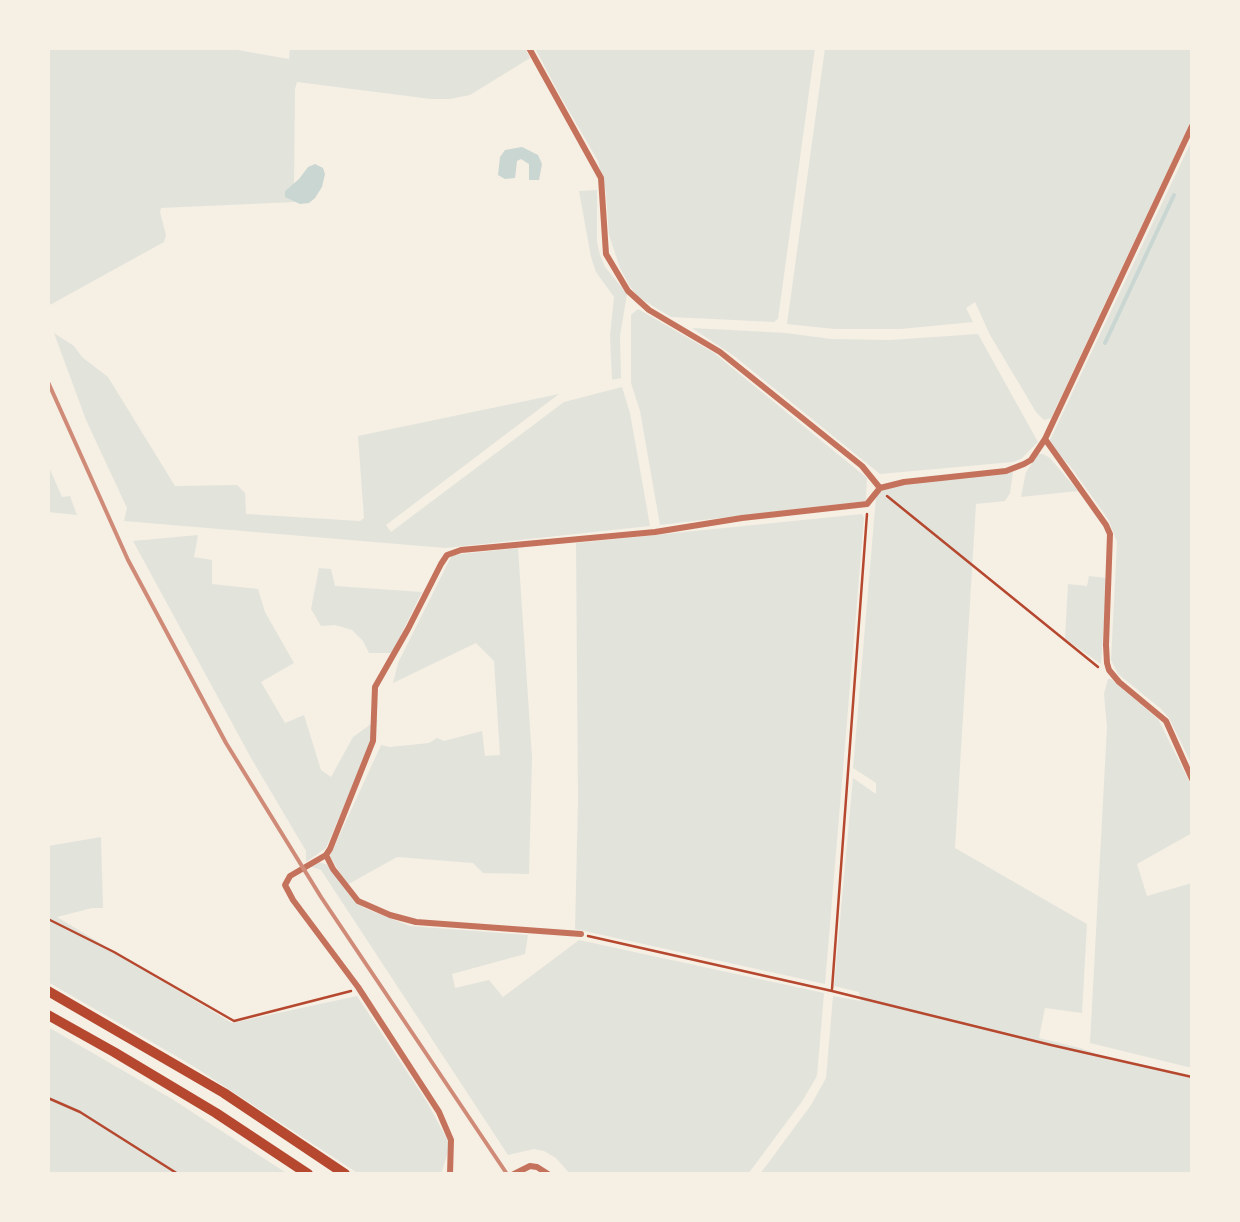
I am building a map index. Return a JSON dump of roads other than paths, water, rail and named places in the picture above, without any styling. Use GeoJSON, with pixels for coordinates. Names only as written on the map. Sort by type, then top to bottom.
{"type":"FeatureCollection","features":[{"type":"Feature","properties":{"kind":"highway"},"geometry":{"type":"LineString","coordinates":[[48,991],[224,1093],[345,1174]]}},
{"type":"Feature","properties":{"kind":"highway"},"geometry":{"type":"LineString","coordinates":[[48,1015],[216,1113],[308,1174]]}},
{"type":"Feature","properties":{"kind":"street"},"geometry":{"type":"LineString","coordinates":[[529,48],[601,178],[606,254],[628,292],[649,310],[720,352],[862,466],[880,488]]}},
{"type":"Feature","properties":{"kind":"street"},"geometry":{"type":"LineString","coordinates":[[450,1174],[450,1140],[444,1122],[358,988],[285,885],[297,871],[326,855],[369,756],[375,724],[375,687],[447,556],[462,550],[620,536],[868,504],[880,488],[1016,468],[1031,460],[1045,440],[1192,126]]}},
{"type":"Feature","properties":{"kind":"street"},"geometry":{"type":"LineString","coordinates":[[1045,440],[1110,534],[1106,645],[1109,670],[1166,721],[1192,779]]}},
{"type":"Feature","properties":{"kind":"street"},"geometry":{"type":"LineString","coordinates":[[326,855],[358,901],[390,915],[416,922],[582,934]]}},
{"type":"Feature","properties":{"kind":"street"},"geometry":{"type":"LineString","coordinates":[[514,1174],[530,1166],[548,1174]]}},
{"type":"Feature","properties":{"kind":"waterway"},"geometry":{"type":"LineString","coordinates":[[1105,343],[1174,195]]}},
{"type":"Feature","properties":{"kind":"railway"},"geometry":{"type":"LineString","coordinates":[[48,382],[128,560],[226,743],[321,897],[507,1174]]}}]}
